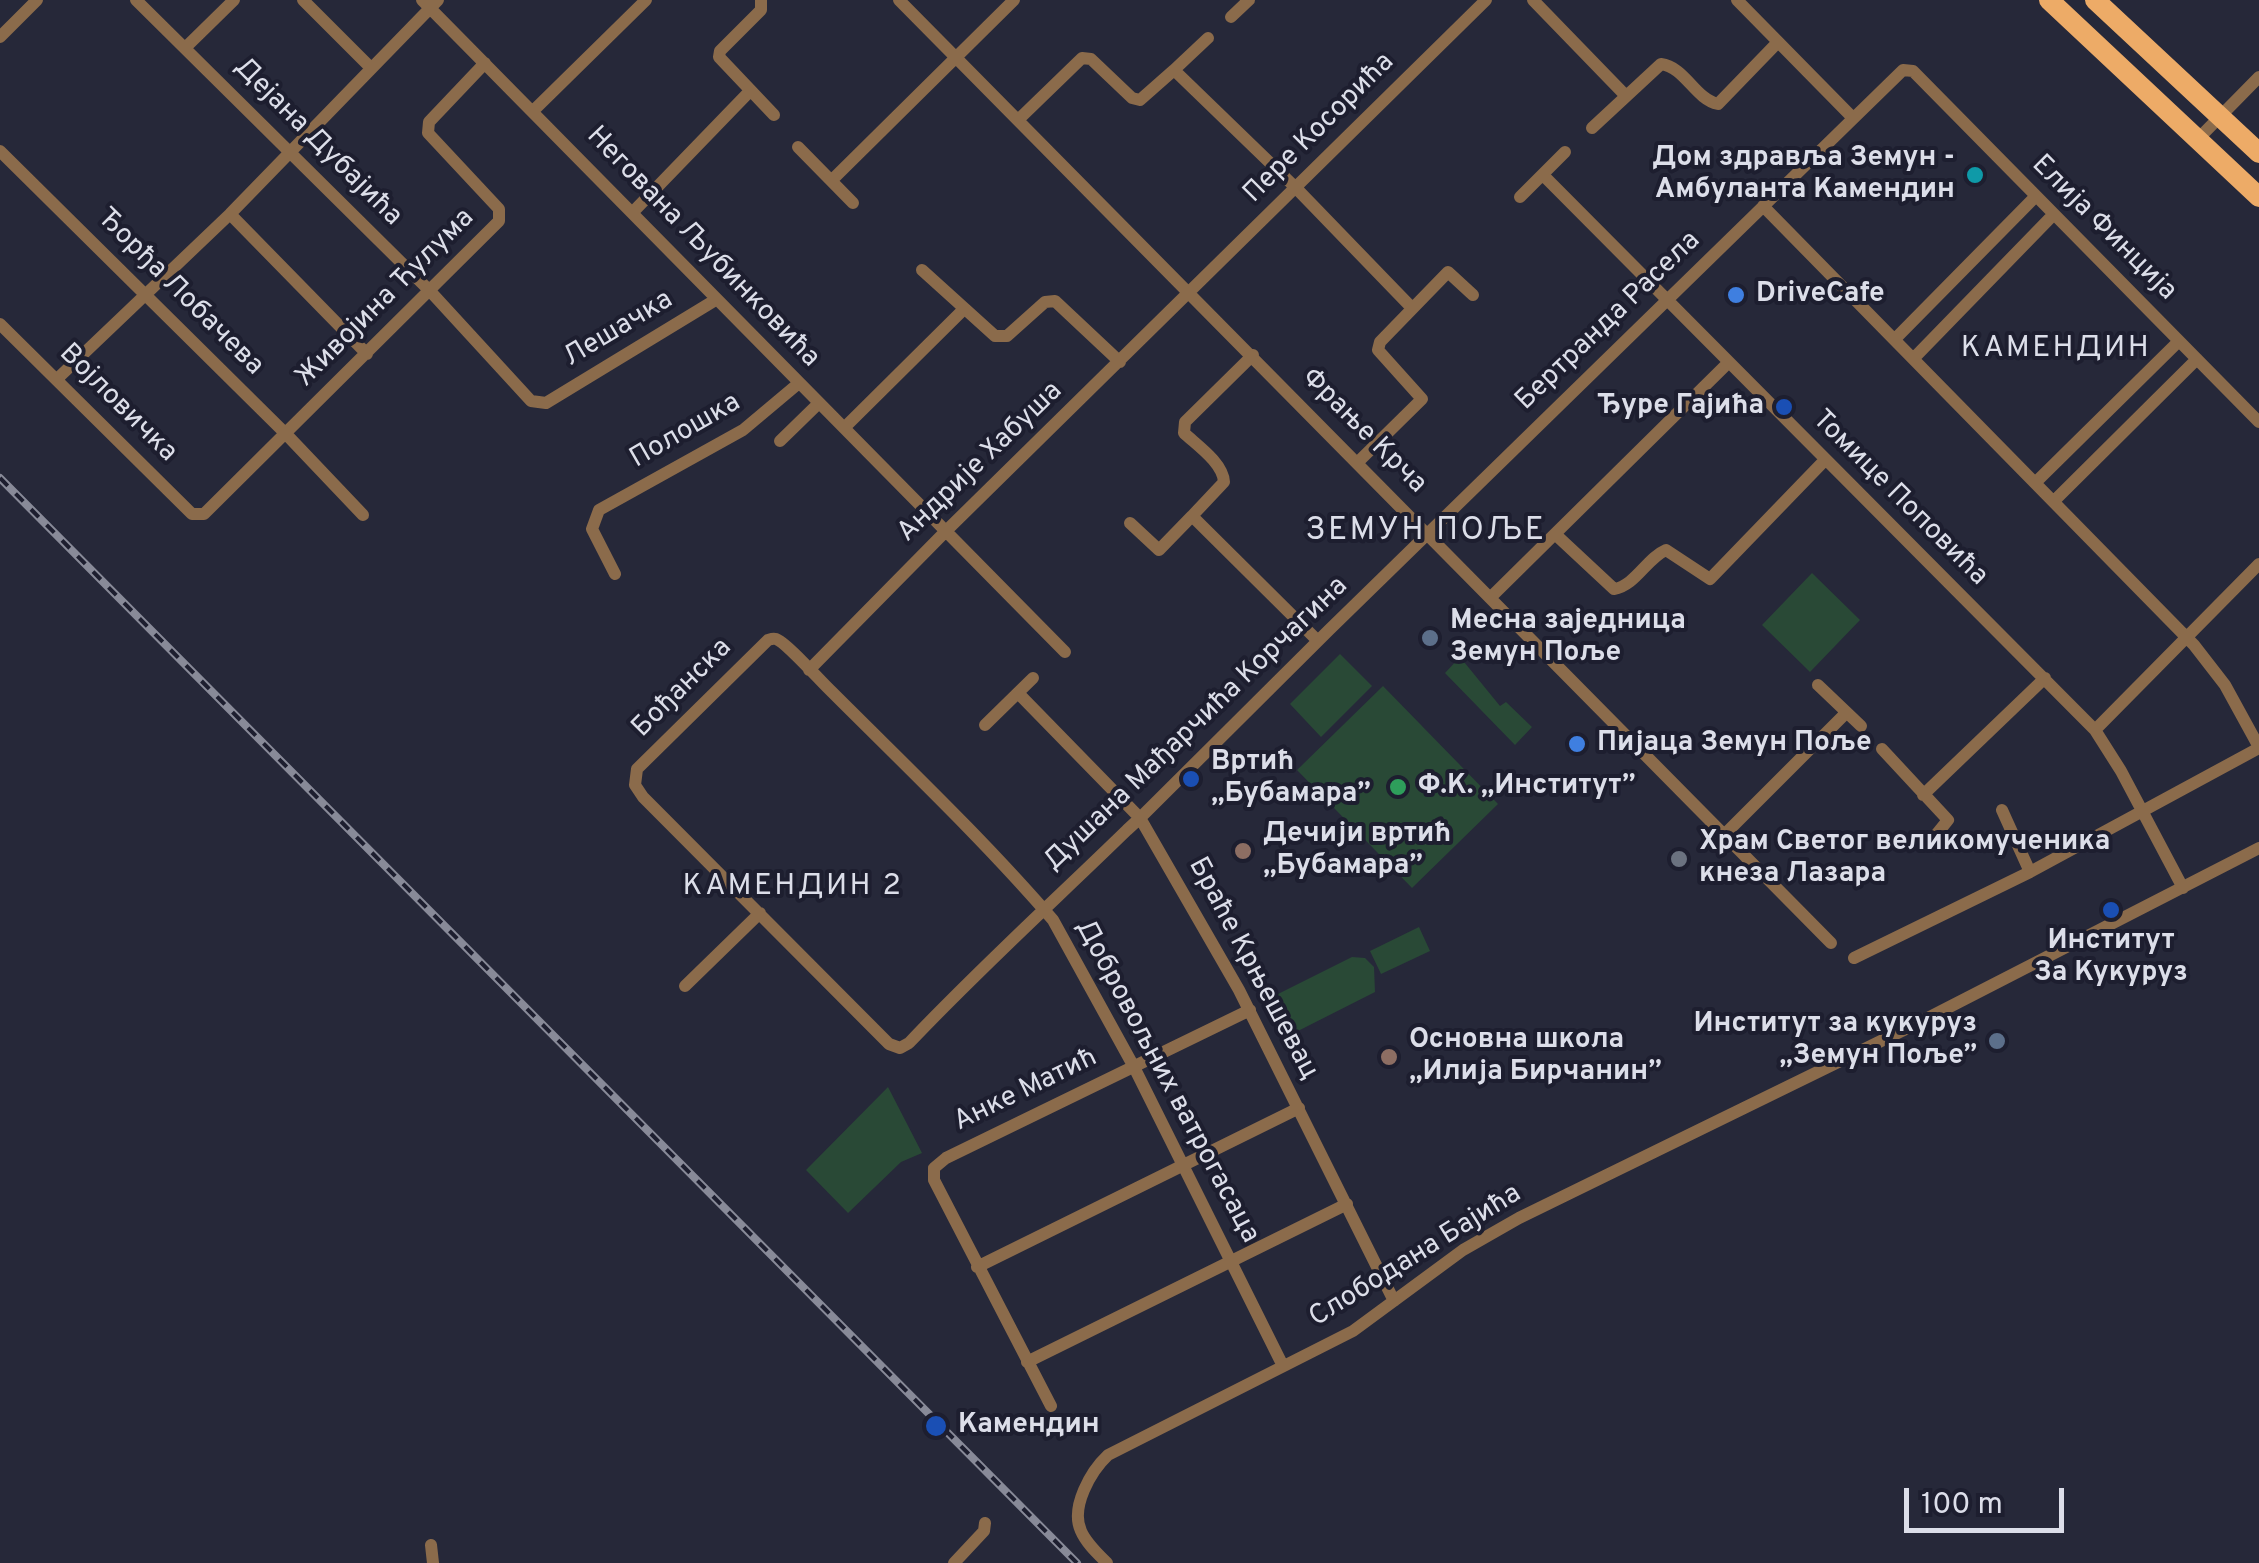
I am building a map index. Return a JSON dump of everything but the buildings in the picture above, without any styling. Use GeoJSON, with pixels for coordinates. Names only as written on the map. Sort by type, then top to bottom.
{"type":"FeatureCollection","features":[{"type":"Feature","properties":{"kind":"main road"},"geometry":{"type":"LineString","coordinates":[[2049,0],[2259,197]]}},
{"type":"Feature","properties":{"kind":"main road"},"geometry":{"type":"LineString","coordinates":[[2095,0],[2259,153]]}},
{"type":"Feature","properties":{"kind":"street"},"geometry":{"type":"LineString","coordinates":[[0,38],[37,0]]}},
{"type":"Feature","properties":{"kind":"street","name":"Дејана Дубајића"},"geometry":{"type":"LineString","coordinates":[[136,0],[430,290],[528,398],[546,403]]}},
{"type":"Feature","properties":{"kind":"street"},"geometry":{"type":"LineString","coordinates":[[185,48],[234,0]]}},
{"type":"Feature","properties":{"kind":"street"},"geometry":{"type":"LineString","coordinates":[[303,0],[371,68]]}},
{"type":"Feature","properties":{"kind":"street"},"geometry":{"type":"LineString","coordinates":[[532,111],[646,0]]}},
{"type":"Feature","properties":{"kind":"street"},"geometry":{"type":"LineString","coordinates":[[761,0],[761,10],[719,54],[720,61],[774,116]]}},
{"type":"Feature","properties":{"kind":"street","name":"Фрање Крча"},"geometry":{"type":"LineString","coordinates":[[899,0],[1831,943]]}},
{"type":"Feature","properties":{"kind":"street"},"geometry":{"type":"LineString","coordinates":[[832,180],[1014,0]]}},
{"type":"Feature","properties":{"kind":"street"},"geometry":{"type":"LineString","coordinates":[[1231,17],[1249,0]]}},
{"type":"Feature","properties":{"kind":"street","name":"Пере Косорића"},"geometry":{"type":"LineString","coordinates":[[1190,293],[1486,0]]}},
{"type":"Feature","properties":{"kind":"street"},"geometry":{"type":"LineString","coordinates":[[1533,0],[1626,96]]}},
{"type":"Feature","properties":{"kind":"street"},"geometry":{"type":"LineString","coordinates":[[1737,0],[1852,117]]}},
{"type":"Feature","properties":{"kind":"street"},"geometry":{"type":"LineString","coordinates":[[57,379],[230,214],[430,3]]}},
{"type":"Feature","properties":{"kind":"street","name":"Негована Љубинковића"},"geometry":{"type":"LineString","coordinates":[[430,3],[1065,652]]}},
{"type":"Feature","properties":{"kind":"street"},"geometry":{"type":"LineString","coordinates":[[1018,120],[1082,58],[1091,59],[1132,98],[1140,100],[1208,38]]}},
{"type":"Feature","properties":{"kind":"street"},"geometry":{"type":"LineString","coordinates":[[1592,128],[1658,66],[1666,64],[1709,102],[1718,104],[1778,42]]}},
{"type":"Feature","properties":{"kind":"street","name":"Живојина Ћулума"},"geometry":{"type":"LineString","coordinates":[[200,516],[501,217],[499,208],[428,133],[429,122],[485,63]]}},
{"type":"Feature","properties":{"kind":"street"},"geometry":{"type":"LineString","coordinates":[[1174,70],[1412,308]]}},
{"type":"Feature","properties":{"kind":"street","name":"Бертранда Расела"},"geometry":{"type":"LineString","coordinates":[[1429,534],[1852,117],[1900,72],[1913,71]]}},
{"type":"Feature","properties":{"kind":"street","name":"Елија Финција"},"geometry":{"type":"LineString","coordinates":[[1913,71],[2259,422]]}},
{"type":"Feature","properties":{"kind":"street"},"geometry":{"type":"LineString","coordinates":[[2198,139],[2259,77]]}},
{"type":"Feature","properties":{"kind":"street"},"geometry":{"type":"LineString","coordinates":[[633,212],[750,91]]}},
{"type":"Feature","properties":{"kind":"street"},"geometry":{"type":"LineString","coordinates":[[798,147],[853,202]]}},
{"type":"Feature","properties":{"kind":"street","name":"Ђорђа Лобачева"},"geometry":{"type":"LineString","coordinates":[[0,151],[363,515]]}},
{"type":"Feature","properties":{"kind":"street"},"geometry":{"type":"LineString","coordinates":[[1520,197],[1565,152]]}},
{"type":"Feature","properties":{"kind":"street","name":"Томице Поповића"},"geometry":{"type":"LineString","coordinates":[[1542,175],[2095,730],[2183,888]]}},
{"type":"Feature","properties":{"kind":"street"},"geometry":{"type":"LineString","coordinates":[[1896,339],[2036,196]]}},
{"type":"Feature","properties":{"kind":"street"},"geometry":{"type":"LineString","coordinates":[[1763,206],[2186,636],[2220,676],[2259,747],[2030,872],[1854,958]]}},
{"type":"Feature","properties":{"kind":"street"},"geometry":{"type":"LineString","coordinates":[[230,214],[367,354]]}},
{"type":"Feature","properties":{"kind":"street"},"geometry":{"type":"LineString","coordinates":[[1914,358],[2054,214]]}},
{"type":"Feature","properties":{"kind":"street"},"geometry":{"type":"LineString","coordinates":[[922,270],[991,334],[1004,338],[1045,302],[1055,301],[1120,362]]}},
{"type":"Feature","properties":{"kind":"street"},"geometry":{"type":"LineString","coordinates":[[1358,463],[1420,402],[1422,395],[1378,350],[1380,342],[1448,272],[1473,295]]}},
{"type":"Feature","properties":{"kind":"street","name":"Андрије Хабуша"},"geometry":{"type":"LineString","coordinates":[[809,670],[1190,293]]}},
{"type":"Feature","properties":{"kind":"street","name":"Лешачка"},"geometry":{"type":"LineString","coordinates":[[546,403],[717,299]]}},
{"type":"Feature","properties":{"kind":"street"},"geometry":{"type":"LineString","coordinates":[[844,428],[963,310]]}},
{"type":"Feature","properties":{"kind":"street","name":"Војловичка"},"geometry":{"type":"LineString","coordinates":[[0,324],[192,514],[200,516]]}},
{"type":"Feature","properties":{"kind":"street"},"geometry":{"type":"LineString","coordinates":[[2036,482],[2178,341]]}},
{"type":"Feature","properties":{"kind":"street"},"geometry":{"type":"LineString","coordinates":[[1130,524],[1158,550],[1224,482],[1220,468],[1184,433],[1185,422],[1252,355]]}},
{"type":"Feature","properties":{"kind":"street"},"geometry":{"type":"LineString","coordinates":[[2054,501],[2197,359]]}},
{"type":"Feature","properties":{"kind":"street"},"geometry":{"type":"LineString","coordinates":[[1490,597],[1728,364]]}},
{"type":"Feature","properties":{"kind":"street","name":"Полошка"},"geometry":{"type":"LineString","coordinates":[[614,574],[592,529],[594,518],[605,506],[743,430],[799,383]]}},
{"type":"Feature","properties":{"kind":"street"},"geometry":{"type":"LineString","coordinates":[[780,441],[819,403]]}},
{"type":"Feature","properties":{"kind":"street"},"geometry":{"type":"LineString","coordinates":[[1555,534],[1614,589],[1623,588],[1662,550],[1710,579],[1824,461]]}},
{"type":"Feature","properties":{"kind":"street"},"geometry":{"type":"LineString","coordinates":[[1192,516],[1318,640]]}},
{"type":"Feature","properties":{"kind":"street","name":"Душана Мађарчића Корчагина"},"geometry":{"type":"LineString","coordinates":[[760,913],[889,1044],[900,1048],[909,1043],[1429,534]]}},
{"type":"Feature","properties":{"kind":"street"},"geometry":{"type":"LineString","coordinates":[[2095,730],[2259,564]]}},
{"type":"Feature","properties":{"kind":"street","name":"Бођанска"},"geometry":{"type":"LineString","coordinates":[[760,913],[643,797],[634,782],[637,769],[768,640],[780,642],[809,670]]}},
{"type":"Feature","properties":{"kind":"street","name":"Добровољних ватрогасаца"},"geometry":{"type":"LineString","coordinates":[[809,670],[937,796],[1044,910],[1134,1067],[1283,1366]]}},
{"type":"Feature","properties":{"kind":"street"},"geometry":{"type":"LineString","coordinates":[[985,725],[1034,678]]}},
{"type":"Feature","properties":{"kind":"street"},"geometry":{"type":"LineString","coordinates":[[1923,795],[2044,678]]}},
{"type":"Feature","properties":{"kind":"street"},"geometry":{"type":"LineString","coordinates":[[1818,685],[1861,726]]}},
{"type":"Feature","properties":{"kind":"street","name":"Браће Крњешевац"},"geometry":{"type":"LineString","coordinates":[[1018,693],[1140,818],[1250,1010],[1394,1301]]}},
{"type":"Feature","properties":{"kind":"street"},"geometry":{"type":"LineString","coordinates":[[1724,834],[1846,713]]}},
{"type":"Feature","properties":{"kind":"street"},"geometry":{"type":"LineString","coordinates":[[1882,749],[1948,820],[1931,842]]}},
{"type":"Feature","properties":{"kind":"street"},"geometry":{"type":"LineString","coordinates":[[2002,810],[2030,872]]}},
{"type":"Feature","properties":{"kind":"street","name":"Слободана Бајића"},"geometry":{"type":"LineString","coordinates":[[1108,1563],[1080,1530],[1078,1518],[1085,1488],[1108,1455],[1353,1331],[1463,1250],[1518,1218],[1924,1020],[2259,848]]}},
{"type":"Feature","properties":{"kind":"street"},"geometry":{"type":"LineString","coordinates":[[684,986],[760,913]]}},
{"type":"Feature","properties":{"kind":"street","name":"Анке Матић"},"geometry":{"type":"LineString","coordinates":[[978,1267],[934,1180],[934,1168],[946,1158],[1250,1010]]}},
{"type":"Feature","properties":{"kind":"street"},"geometry":{"type":"LineString","coordinates":[[1052,1406],[978,1267],[1299,1108]]}},
{"type":"Feature","properties":{"kind":"street"},"geometry":{"type":"LineString","coordinates":[[1026,1362],[1346,1204]]}},
{"type":"Feature","properties":{"kind":"street"},"geometry":{"type":"LineString","coordinates":[[954,1563],[984,1532],[985,1522]]}},
{"type":"Feature","properties":{"kind":"street"},"geometry":{"type":"LineString","coordinates":[[432,1545],[433,1563]]}},
{"type":"Feature","properties":{"kind":"green space"},"geometry":{"type":"Polygon","coordinates":[[[1812,573],[1860,620],[1810,672],[1762,625],[1812,573]]]}},
{"type":"Feature","properties":{"kind":"green space"},"geometry":{"type":"Polygon","coordinates":[[[1340,654],[1372,686],[1321,737],[1290,704],[1340,654]]]}},
{"type":"Feature","properties":{"kind":"green space"},"geometry":{"type":"Polygon","coordinates":[[[1460,657],[1500,706],[1506,702],[1532,727],[1515,745],[1445,673],[1460,657]]]}},
{"type":"Feature","properties":{"kind":"green space","name":"Ф.К. „Институт”"},"geometry":{"type":"Polygon","coordinates":[[[1383,686],[1498,804],[1412,888],[1297,770],[1383,686]]]}},
{"type":"Feature","properties":{"kind":"green space"},"geometry":{"type":"Polygon","coordinates":[[[1419,927],[1430,951],[1381,974],[1370,951],[1419,927]]]}},
{"type":"Feature","properties":{"kind":"green space"},"geometry":{"type":"Polygon","coordinates":[[[1352,957],[1365,958],[1374,967],[1375,992],[1294,1033],[1273,1018],[1278,994],[1352,957]]]}},
{"type":"Feature","properties":{"kind":"green space"},"geometry":{"type":"Polygon","coordinates":[[[888,1087],[922,1153],[901,1162],[848,1213],[806,1170],[888,1087]]]}},
{"type":"Feature","properties":{"kind":"railway"},"geometry":{"type":"LineString","coordinates":[[0,478],[1077,1563]]}},
{"type":"Feature","properties":{"kind":"place","name":"Дом здравља Земун - Амбуланта Камендин"},"geometry":{"type":"Point","coordinates":[1975,175]}},
{"type":"Feature","properties":{"kind":"place","name":"DriveCafe"},"geometry":{"type":"Point","coordinates":[1736,295]}},
{"type":"Feature","properties":{"kind":"place","name":"Ђуре Гајића"},"geometry":{"type":"Point","coordinates":[1784,407]}},
{"type":"Feature","properties":{"kind":"place","name":"Месна заједница Земун Поље"},"geometry":{"type":"Point","coordinates":[1430,638]}},
{"type":"Feature","properties":{"kind":"place","name":"Пијаца Земун Поље"},"geometry":{"type":"Point","coordinates":[1577,744]}},
{"type":"Feature","properties":{"kind":"place","name":"Вртић „Бубамара”"},"geometry":{"type":"Point","coordinates":[1191,779]}},
{"type":"Feature","properties":{"kind":"place","name":"Ф.К. „Институт”"},"geometry":{"type":"Point","coordinates":[1398,787]}},
{"type":"Feature","properties":{"kind":"place","name":"Дечији вртић „Бубамара”"},"geometry":{"type":"Point","coordinates":[1243,851]}},
{"type":"Feature","properties":{"kind":"place","name":"Храм Светог великомученика кнеза Лазара"},"geometry":{"type":"Point","coordinates":[1679,859]}},
{"type":"Feature","properties":{"kind":"place","name":"Институт За Кукуруз"},"geometry":{"type":"Point","coordinates":[2111,910]}},
{"type":"Feature","properties":{"kind":"place","name":"Институт за кукуруз „Земун Поље”"},"geometry":{"type":"Point","coordinates":[1997,1041]}},
{"type":"Feature","properties":{"kind":"place","name":"Основна школа „Илија Бирчанин”"},"geometry":{"type":"Point","coordinates":[1389,1057]}},
{"type":"Feature","properties":{"kind":"place","name":"Камендин"},"geometry":{"type":"Point","coordinates":[936,1426]}},
{"type":"Feature","properties":{"kind":"district","name":"КАМЕНДИН"},"geometry":{"type":"Point","coordinates":[2056,350]}},
{"type":"Feature","properties":{"kind":"district","name":"ЗЕМУН ПОЉЕ"},"geometry":{"type":"Point","coordinates":[1426,533]}},
{"type":"Feature","properties":{"kind":"district","name":"КАМЕНДИН 2"},"geometry":{"type":"Point","coordinates":[793,888]}}]}
